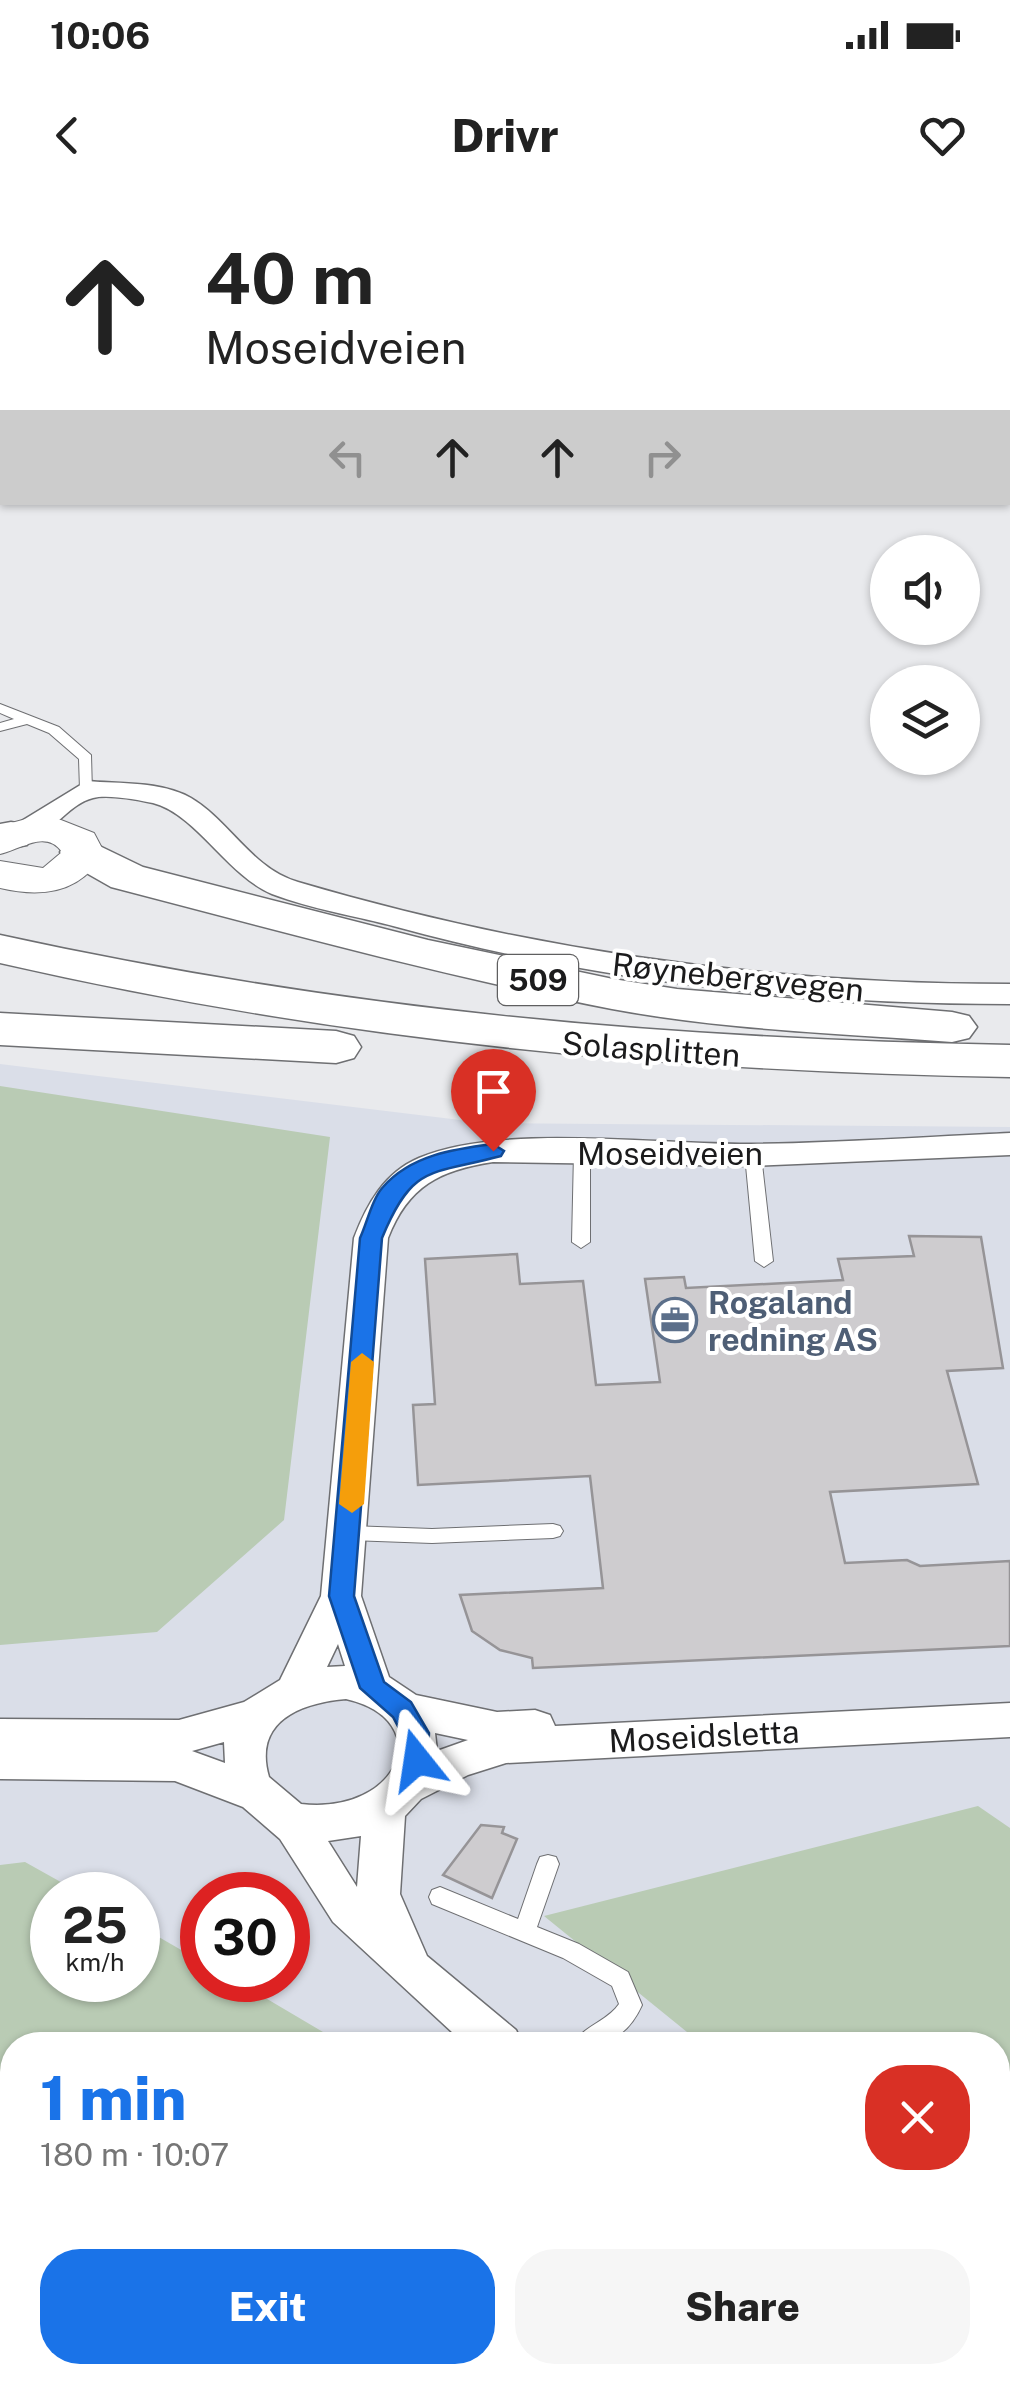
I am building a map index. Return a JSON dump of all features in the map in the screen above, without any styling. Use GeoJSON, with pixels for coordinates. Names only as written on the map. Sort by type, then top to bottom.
{"type":"FeatureCollection","features":[{"type":"Feature","properties":{"kind":"highway","name":"509"},"geometry":{"type":"LineString","coordinates":[[81,847],[128,877],[533,979],[677,1004],[1010,1029]]}},
{"type":"Feature","properties":{"kind":"highway","name":"Solasplitten"},"geometry":{"type":"LineString","coordinates":[[10,871],[272,986],[526,1019],[742,1034],[1010,1040]]}},
{"type":"Feature","properties":{"kind":"highway","name":"Solasplitten"},"geometry":{"type":"LineString","coordinates":[[0,949],[176,989],[368,1022],[538,1041],[798,1059],[1010,1061]]}},
{"type":"Feature","properties":{"kind":"highway","name":"509"},"geometry":{"type":"LineString","coordinates":[[0,1029],[665,1063],[798,1059]]}},
{"type":"Feature","properties":{"kind":"street"},"geometry":{"type":"LineString","coordinates":[[10,871],[70,871],[81,847],[87,790]]}},
{"type":"Feature","properties":{"kind":"street"},"geometry":{"type":"LineString","coordinates":[[10,871],[87,790]]}},
{"type":"Feature","properties":{"kind":"street","name":"Røynebergvegen"},"geometry":{"type":"LineString","coordinates":[[87,790],[157,795],[183,805],[252,870],[293,891],[525,950],[751,984],[912,994],[1010,994]]}},
{"type":"Feature","properties":{"kind":"street","name":"Moseidveien"},"geometry":{"type":"LineString","coordinates":[[342,1596],[371,1238],[390,1192],[415,1172],[451,1156],[493,1151],[754,1155],[1010,1144]]}},
{"type":"Feature","properties":{"kind":"street"},"geometry":{"type":"LineString","coordinates":[[296,1689],[342,1596]]}},
{"type":"Feature","properties":{"kind":"street"},"geometry":{"type":"LineString","coordinates":[[342,1596],[388,1699],[416,1733],[417,1760],[395,1799],[378,1894],[415,1972]]}},
{"type":"Feature","properties":{"kind":"street"},"geometry":{"type":"LineString","coordinates":[[0,1736],[179,1737],[260,1715],[296,1689],[322,1682],[388,1699]]}},
{"type":"Feature","properties":{"kind":"street","name":"Moseidsletta"},"geometry":{"type":"LineString","coordinates":[[388,1699],[497,1729],[1010,1700]]}},
{"type":"Feature","properties":{"kind":"street"},"geometry":{"type":"LineString","coordinates":[[256,1794],[244,1768],[246,1740],[260,1715]]}},
{"type":"Feature","properties":{"kind":"street","name":"Moseidsletta"},"geometry":{"type":"LineString","coordinates":[[395,1799],[456,1761],[506,1746],[1010,1720]]}},
{"type":"Feature","properties":{"kind":"street"},"geometry":{"type":"LineString","coordinates":[[0,1761],[178,1763],[256,1794],[292,1821],[345,1906],[485,2032]]}},
{"type":"Feature","properties":{"kind":"street"},"geometry":{"type":"LineString","coordinates":[[292,1821],[323,1828],[355,1823],[395,1799]]}},
{"type":"Feature","properties":{"kind":"lane"},"geometry":{"type":"LineString","coordinates":[[0,708],[54,730],[86,758],[87,790]]}},
{"type":"Feature","properties":{"kind":"lane"},"geometry":{"type":"LineString","coordinates":[[0,727],[28,719]]}},
{"type":"Feature","properties":{"kind":"lane"},"geometry":{"type":"LineString","coordinates":[[581,1242],[582,1153]]}},
{"type":"Feature","properties":{"kind":"lane"},"geometry":{"type":"LineString","coordinates":[[754,1155],[764,1261]]}},
{"type":"Feature","properties":{"kind":"lane"},"geometry":{"type":"LineString","coordinates":[[350,1533],[432,1536],[552,1531]]}},
{"type":"Feature","properties":{"kind":"lane"},"geometry":{"type":"LineString","coordinates":[[525,1929],[548,1864]]}},
{"type":"Feature","properties":{"kind":"lane"},"geometry":{"type":"LineString","coordinates":[[440,1897],[525,1929],[620,1979],[631,2006],[622,2019],[603,2032]]}},
{"type":"Feature","properties":{"kind":"shaded area"},"geometry":{"type":"Polygon","coordinates":[[[0,1064],[485,1123],[1010,1127],[1010,2032],[0,2032],[0,1064]]]}},
{"type":"Feature","properties":{"kind":"green space"},"geometry":{"type":"Polygon","coordinates":[[[0,1086],[330,1137],[284,1520],[157,1632],[0,1645],[0,1086]]]}},
{"type":"Feature","properties":{"kind":"green space"},"geometry":{"type":"Polygon","coordinates":[[[978,1806],[1010,1828],[1010,2032],[687,2032],[544,1916],[978,1806]]]}},
{"type":"Feature","properties":{"kind":"green space"},"geometry":{"type":"Polygon","coordinates":[[[25,1862],[43,1872],[30,1872],[30,2002],[160,2002],[160,1938],[180,1949],[180,2002],[272,2002],[323,2032],[0,2032],[0,1865],[25,1862]]]}},
{"type":"Feature","properties":{"kind":"building"},"geometry":{"type":"Polygon","coordinates":[[[909,1236],[981,1237],[1003,1368],[947,1371],[978,1484],[830,1492],[845,1563],[907,1560],[920,1566],[1010,1561],[1010,1646],[533,1668],[532,1658],[500,1650],[472,1631],[460,1595],[603,1588],[590,1476],[418,1485],[413,1405],[435,1404],[425,1259],[517,1254],[520,1284],[583,1281],[596,1385],[660,1382],[645,1279],[684,1277],[686,1288],[843,1280],[838,1259],[914,1256],[909,1236]]]}},
{"type":"Feature","properties":{"kind":"building"},"geometry":{"type":"Polygon","coordinates":[[[481,1825],[504,1827],[502,1833],[517,1839],[492,1898],[443,1875],[481,1825]]]}},
{"type":"Feature","properties":{"kind":"slow traffic"},"geometry":{"type":"LineString","coordinates":[[352,1504],[362,1362]]}},
{"type":"Feature","properties":{"kind":"place","name":"Rogaland redning AS"},"geometry":{"type":"Point","coordinates":[675,1320]}},
{"type":"Feature","properties":{"kind":"route"},"geometry":{"type":"LineString","coordinates":[[417,1760],[416,1733],[402,1710],[373,1688],[342,1596],[371,1238],[390,1192],[415,1172],[451,1156],[493,1151]]}}]}
